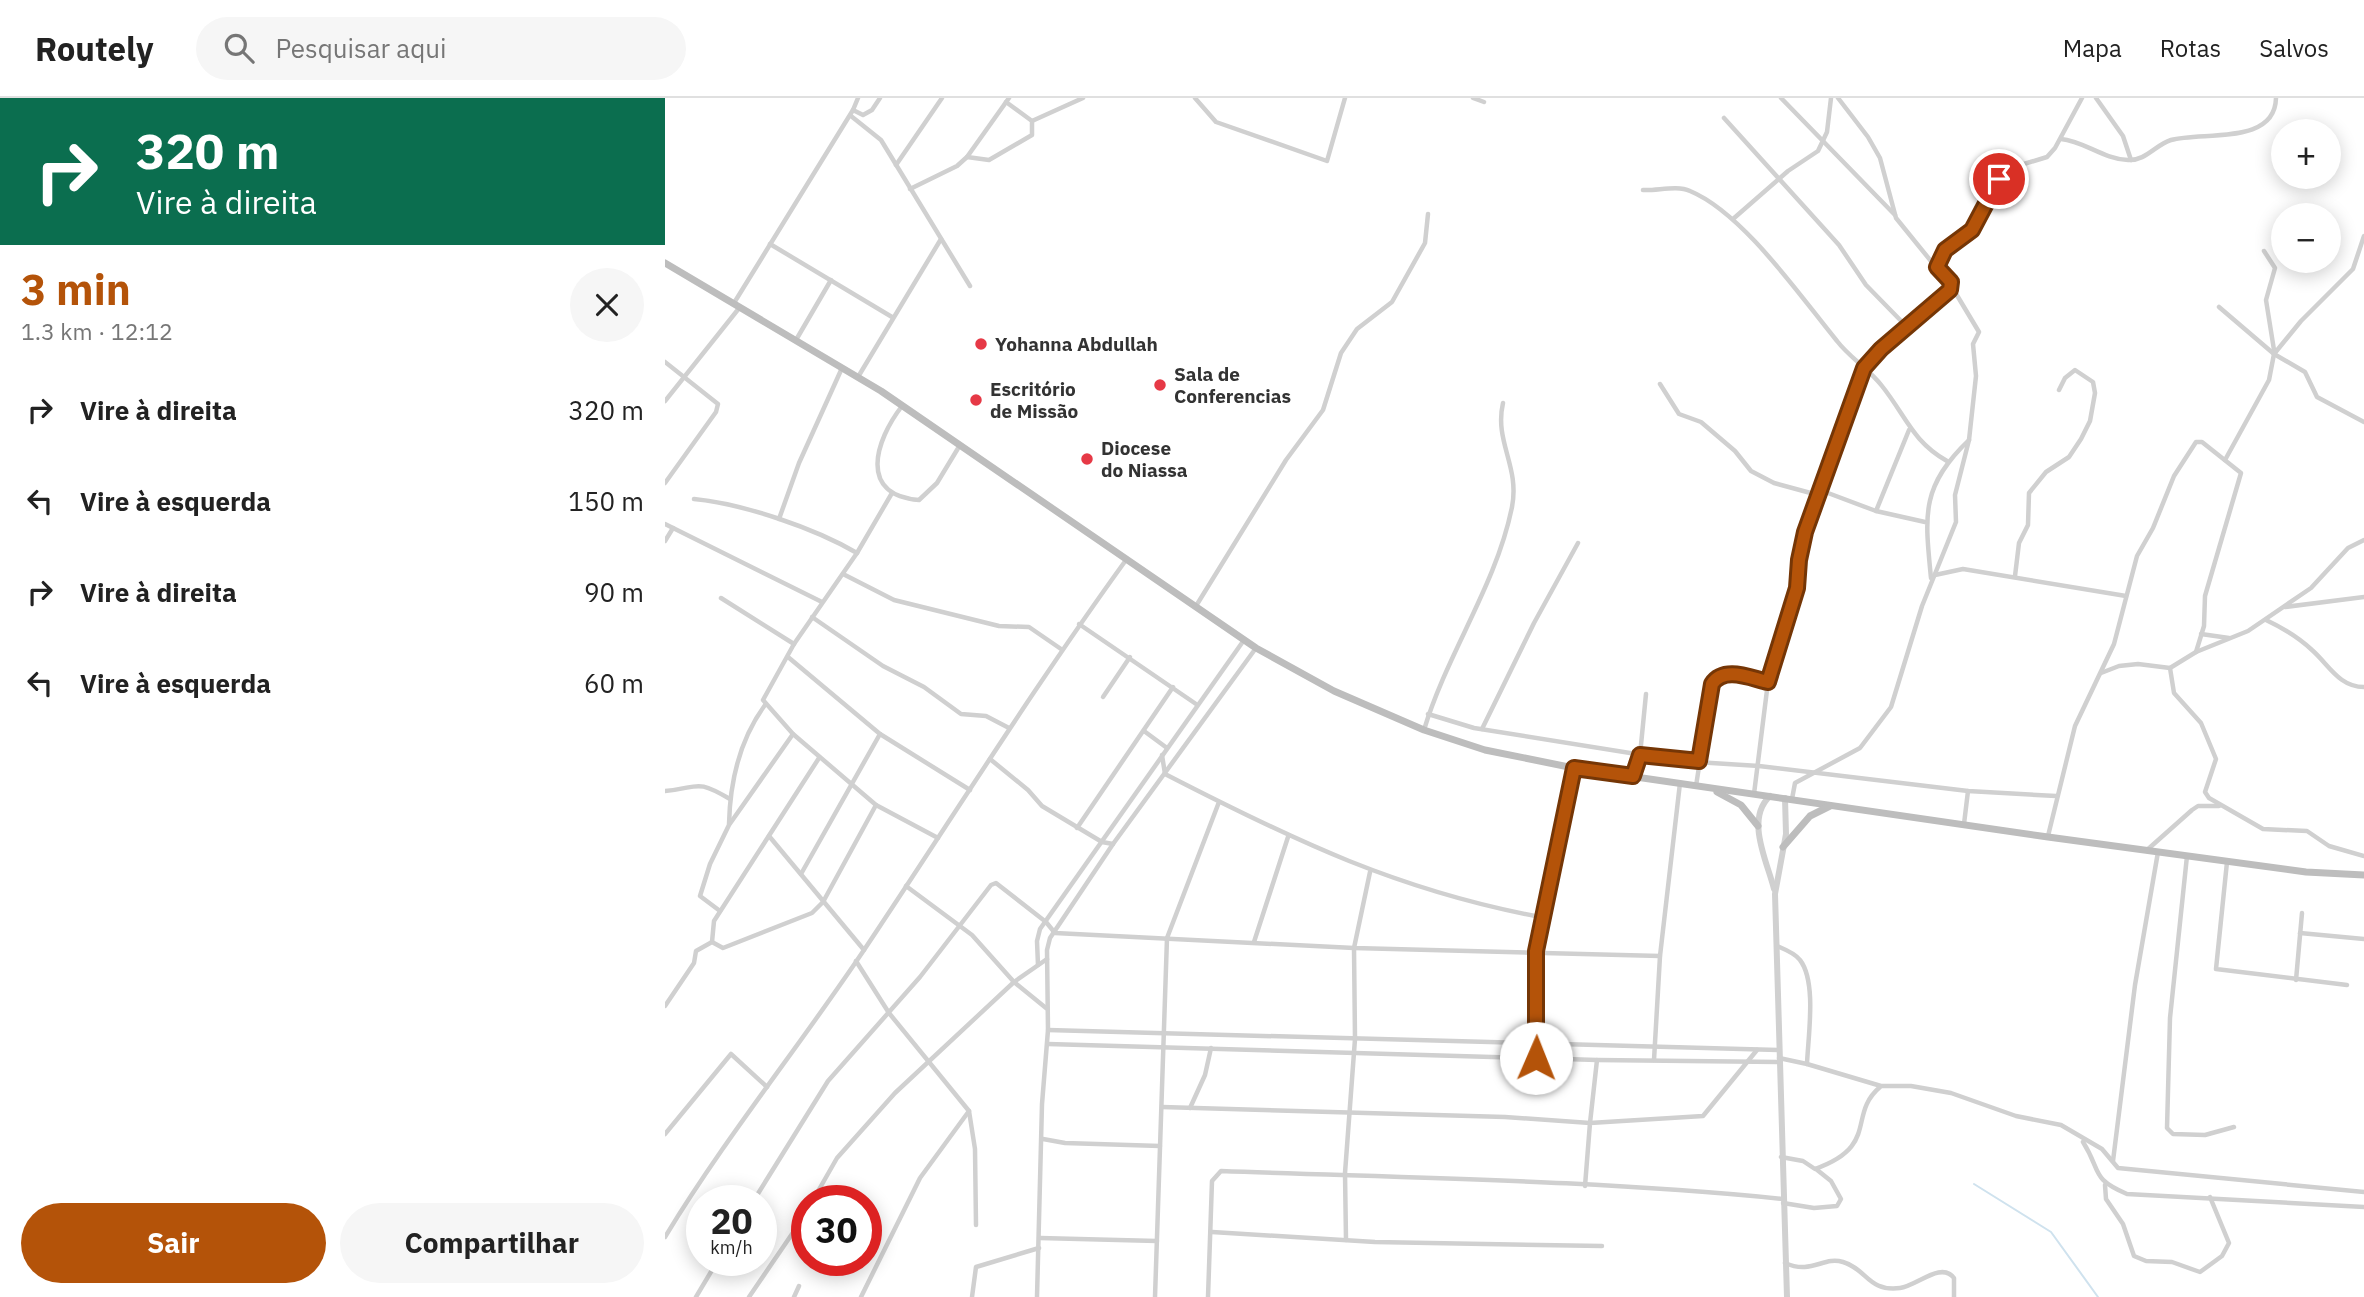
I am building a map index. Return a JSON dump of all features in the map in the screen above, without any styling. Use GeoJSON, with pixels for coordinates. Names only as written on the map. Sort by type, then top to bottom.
{"type":"FeatureCollection","features":[{"type":"Feature","properties":{"kind":"main road"},"geometry":{"type":"LineString","coordinates":[[665,262],[903,405],[1256,648],[1334,691],[1423,730],[1485,750],[1574,768],[2187,856],[2364,875]]}},
{"type":"Feature","properties":{"kind":"main road"},"geometry":{"type":"LineString","coordinates":[[1700,787],[1741,806],[1758,827]]}},
{"type":"Feature","properties":{"kind":"main road"},"geometry":{"type":"LineString","coordinates":[[1783,847],[1810,816],[1831,806]]}},
{"type":"Feature","properties":{"kind":"street"},"geometry":{"type":"LineString","coordinates":[[665,401],[737,305],[770,244],[853,113],[858,98]]}},
{"type":"Feature","properties":{"kind":"street"},"geometry":{"type":"LineString","coordinates":[[853,113],[863,115],[872,110],[880,98]]}},
{"type":"Feature","properties":{"kind":"street"},"geometry":{"type":"LineString","coordinates":[[896,164],[942,98]]}},
{"type":"Feature","properties":{"kind":"street"},"geometry":{"type":"LineString","coordinates":[[1032,121],[1083,98]]}},
{"type":"Feature","properties":{"kind":"street"},"geometry":{"type":"LineString","coordinates":[[1195,98],[1216,122],[1327,161],[1345,98]]}},
{"type":"Feature","properties":{"kind":"street"},"geometry":{"type":"LineString","coordinates":[[1473,98],[1484,102]]}},
{"type":"Feature","properties":{"kind":"street"},"geometry":{"type":"LineString","coordinates":[[1781,98],[1895,215],[1952,287],[1979,332],[1973,344],[1976,376],[1969,440],[1955,495],[1956,522],[1933,578],[1891,707],[1860,748],[1795,783],[1788,799],[1775,894],[1787,1297]]}},
{"type":"Feature","properties":{"kind":"street"},"geometry":{"type":"LineString","coordinates":[[1733,219],[1779,179],[1808,160],[1824,140],[1831,98]]}},
{"type":"Feature","properties":{"kind":"street"},"geometry":{"type":"LineString","coordinates":[[1838,98],[1868,137],[1880,158],[1895,215]]}},
{"type":"Feature","properties":{"kind":"street"},"geometry":{"type":"LineString","coordinates":[[1937,267],[1945,250],[1972,230],[1999,179],[2014,167],[2047,157],[2061,139],[2082,98]]}},
{"type":"Feature","properties":{"kind":"street"},"geometry":{"type":"LineString","coordinates":[[2096,98],[2123,136],[2131,160]]}},
{"type":"Feature","properties":{"kind":"street"},"geometry":{"type":"LineString","coordinates":[[2061,139],[2070,140],[2092,152],[2131,160],[2143,158],[2160,144],[2173,139],[2235,134],[2262,126],[2276,109],[2276,98]]}},
{"type":"Feature","properties":{"kind":"street"},"geometry":{"type":"LineString","coordinates":[[910,189],[957,166],[967,157],[1007,100],[1032,121],[1032,135],[989,160],[967,157]]}},
{"type":"Feature","properties":{"kind":"street"},"geometry":{"type":"LineString","coordinates":[[853,113],[881,140],[971,286]]}},
{"type":"Feature","properties":{"kind":"street"},"geometry":{"type":"LineString","coordinates":[[1724,118],[1839,245],[1865,285],[1908,328]]}},
{"type":"Feature","properties":{"kind":"street"},"geometry":{"type":"LineString","coordinates":[[1643,190],[1690,191],[1711,201],[1733,219],[1782,272],[1838,344],[1881,383],[1924,446],[1947,461]]}},
{"type":"Feature","properties":{"kind":"street"},"geometry":{"type":"LineString","coordinates":[[1195,607],[1286,460],[1323,410],[1341,353],[1357,329],[1392,302],[1425,243],[1428,214]]}},
{"type":"Feature","properties":{"kind":"street"},"geometry":{"type":"LineString","coordinates":[[2274,354],[2301,321],[2353,269],[2364,236]]}},
{"type":"Feature","properties":{"kind":"street"},"geometry":{"type":"LineString","coordinates":[[857,377],[941,239]]}},
{"type":"Feature","properties":{"kind":"street"},"geometry":{"type":"LineString","coordinates":[[770,244],[892,318]]}},
{"type":"Feature","properties":{"kind":"street"},"geometry":{"type":"LineString","coordinates":[[2225,460],[2269,380],[2274,354],[2268,330],[2266,300],[2275,268],[2264,251]]}},
{"type":"Feature","properties":{"kind":"street"},"geometry":{"type":"LineString","coordinates":[[796,340],[831,281]]}},
{"type":"Feature","properties":{"kind":"street"},"geometry":{"type":"LineString","coordinates":[[1754,794],[1768,682],[1797,588],[1801,546],[1864,368],[1881,349],[1952,287]]}},
{"type":"Feature","properties":{"kind":"street"},"geometry":{"type":"LineString","coordinates":[[2218,307],[2274,354],[2305,372],[2317,397],[2364,422]]}},
{"type":"Feature","properties":{"kind":"street"},"geometry":{"type":"LineString","coordinates":[[665,362],[718,404],[716,412],[665,483]]}},
{"type":"Feature","properties":{"kind":"street"},"geometry":{"type":"LineString","coordinates":[[779,519],[799,463],[842,367]]}},
{"type":"Feature","properties":{"kind":"street"},"geometry":{"type":"LineString","coordinates":[[2015,576],[2019,543],[2028,525],[2029,493],[2040,478],[2069,457],[2089,421],[2095,393],[2093,382],[2075,370],[2065,378],[2059,390]]}},
{"type":"Feature","properties":{"kind":"street"},"geometry":{"type":"LineString","coordinates":[[1660,384],[1679,414],[1701,422],[1735,451],[1751,471],[1774,483],[1819,492],[1876,511],[1925,522]]}},
{"type":"Feature","properties":{"kind":"street"},"geometry":{"type":"LineString","coordinates":[[1423,730],[1504,539],[1515,484],[1499,422],[1503,403]]}},
{"type":"Feature","properties":{"kind":"street"},"geometry":{"type":"LineString","coordinates":[[903,405],[880,447],[876,463],[882,485],[892,493],[919,500],[928,495],[960,445]]}},
{"type":"Feature","properties":{"kind":"street"},"geometry":{"type":"LineString","coordinates":[[1876,511],[1910,429]]}},
{"type":"Feature","properties":{"kind":"street"},"geometry":{"type":"LineString","coordinates":[[1933,578],[1925,522],[1938,474],[1947,461],[1969,440]]}},
{"type":"Feature","properties":{"kind":"street"},"geometry":{"type":"LineString","coordinates":[[2048,837],[2075,726],[2114,644],[2142,544],[2191,444],[2202,442],[2241,473],[2205,596],[2204,626],[2196,652]]}},
{"type":"Feature","properties":{"kind":"street"},"geometry":{"type":"LineString","coordinates":[[729,825],[730,799],[747,734],[765,705],[764,693],[821,601],[843,574],[892,493]]}},
{"type":"Feature","properties":{"kind":"street"},"geometry":{"type":"LineString","coordinates":[[694,499],[718,501],[779,519],[840,541],[857,552]]}},
{"type":"Feature","properties":{"kind":"street"},"geometry":{"type":"LineString","coordinates":[[665,524],[821,601]]}},
{"type":"Feature","properties":{"kind":"street"},"geometry":{"type":"LineString","coordinates":[[665,541],[673,528]]}},
{"type":"Feature","properties":{"kind":"street"},"geometry":{"type":"LineString","coordinates":[[2100,674],[2119,666],[2138,664],[2171,668],[2196,652],[2266,620],[2311,588],[2348,548],[2364,540]]}},
{"type":"Feature","properties":{"kind":"street"},"geometry":{"type":"LineString","coordinates":[[1482,729],[1578,543]]}},
{"type":"Feature","properties":{"kind":"street"},"geometry":{"type":"LineString","coordinates":[[665,1237],[864,950],[1061,649],[1126,560]]}},
{"type":"Feature","properties":{"kind":"street"},"geometry":{"type":"LineString","coordinates":[[1933,578],[1963,569],[2126,596]]}},
{"type":"Feature","properties":{"kind":"street"},"geometry":{"type":"LineString","coordinates":[[843,574],[894,600],[999,626],[1033,628],[1061,649]]}},
{"type":"Feature","properties":{"kind":"street"},"geometry":{"type":"LineString","coordinates":[[2284,607],[2363,596]]}},
{"type":"Feature","properties":{"kind":"street"},"geometry":{"type":"LineString","coordinates":[[721,598],[794,644]]}},
{"type":"Feature","properties":{"kind":"street"},"geometry":{"type":"LineString","coordinates":[[812,617],[883,666],[924,687],[961,714],[970,717],[986,716],[1009,728]]}},
{"type":"Feature","properties":{"kind":"street"},"geometry":{"type":"LineString","coordinates":[[2266,620],[2293,634],[2313,650],[2345,684],[2364,687]]}},
{"type":"Feature","properties":{"kind":"street"},"geometry":{"type":"LineString","coordinates":[[1079,624],[1196,704]]}},
{"type":"Feature","properties":{"kind":"street"},"geometry":{"type":"LineString","coordinates":[[2201,634],[2230,638]]}},
{"type":"Feature","properties":{"kind":"street"},"geometry":{"type":"LineString","coordinates":[[1038,965],[1037,941],[1046,922],[1196,704],[1244,640]]}},
{"type":"Feature","properties":{"kind":"street"},"geometry":{"type":"LineString","coordinates":[[1037,1297],[1042,1104],[1048,1044],[1047,958],[1050,938],[1113,845],[1256,648]]}},
{"type":"Feature","properties":{"kind":"street"},"geometry":{"type":"LineString","coordinates":[[788,657],[880,734],[970,790]]}},
{"type":"Feature","properties":{"kind":"street"},"geometry":{"type":"LineString","coordinates":[[1103,697],[1130,657]]}},
{"type":"Feature","properties":{"kind":"street"},"geometry":{"type":"LineString","coordinates":[[2171,668],[2174,693],[2201,723],[2216,759],[2204,792],[2220,806],[2263,829],[2307,831],[2329,846],[2364,856]]}},
{"type":"Feature","properties":{"kind":"street"},"geometry":{"type":"LineString","coordinates":[[1700,787],[1699,761],[1712,684],[1716,678],[1726,674],[1768,682]]}},
{"type":"Feature","properties":{"kind":"street"},"geometry":{"type":"LineString","coordinates":[[1077,828],[1173,687]]}},
{"type":"Feature","properties":{"kind":"street"},"geometry":{"type":"LineString","coordinates":[[1633,776],[1640,755],[1646,694]]}},
{"type":"Feature","properties":{"kind":"street"},"geometry":{"type":"LineString","coordinates":[[765,705],[819,758],[853,783],[876,805],[938,838]]}},
{"type":"Feature","properties":{"kind":"street"},"geometry":{"type":"LineString","coordinates":[[1429,714],[1482,729],[1640,755],[1968,791],[2056,796]]}},
{"type":"Feature","properties":{"kind":"street"},"geometry":{"type":"LineString","coordinates":[[1144,731],[1167,748]]}},
{"type":"Feature","properties":{"kind":"street"},"geometry":{"type":"LineString","coordinates":[[720,911],[700,896],[710,864],[729,825],[793,734]]}},
{"type":"Feature","properties":{"kind":"street"},"geometry":{"type":"LineString","coordinates":[[800,874],[880,734]]}},
{"type":"Feature","properties":{"kind":"street"},"geometry":{"type":"LineString","coordinates":[[1162,755],[1165,774]]}},
{"type":"Feature","properties":{"kind":"street"},"geometry":{"type":"LineString","coordinates":[[712,942],[714,920],[819,758]]}},
{"type":"Feature","properties":{"kind":"street"},"geometry":{"type":"LineString","coordinates":[[990,759],[1028,789],[1042,806],[1102,842],[1113,845]]}},
{"type":"Feature","properties":{"kind":"street"},"geometry":{"type":"LineString","coordinates":[[1536,1058],[1536,951],[1546,918],[1574,768]]}},
{"type":"Feature","properties":{"kind":"street"},"geometry":{"type":"LineString","coordinates":[[1165,774],[1288,837],[1370,872],[1487,907],[1546,918]]}},
{"type":"Feature","properties":{"kind":"street"},"geometry":{"type":"LineString","coordinates":[[1654,1060],[1660,956],[1680,783]]}},
{"type":"Feature","properties":{"kind":"street"},"geometry":{"type":"LineString","coordinates":[[665,791],[692,784],[714,790],[730,799]]}},
{"type":"Feature","properties":{"kind":"street"},"geometry":{"type":"LineString","coordinates":[[1964,824],[1968,791]]}},
{"type":"Feature","properties":{"kind":"street"},"geometry":{"type":"LineString","coordinates":[[1770,796],[1760,810],[1758,827],[1775,894]]}},
{"type":"Feature","properties":{"kind":"street"},"geometry":{"type":"LineString","coordinates":[[1155,1297],[1167,938],[1219,802]]}},
{"type":"Feature","properties":{"kind":"street"},"geometry":{"type":"LineString","coordinates":[[712,942],[723,948],[812,913],[823,902],[876,805]]}},
{"type":"Feature","properties":{"kind":"street"},"geometry":{"type":"LineString","coordinates":[[2147,850],[2198,806],[2220,806]]}},
{"type":"Feature","properties":{"kind":"street"},"geometry":{"type":"LineString","coordinates":[[769,836],[864,950]]}},
{"type":"Feature","properties":{"kind":"street"},"geometry":{"type":"LineString","coordinates":[[1254,942],[1288,837]]}},
{"type":"Feature","properties":{"kind":"street"},"geometry":{"type":"LineString","coordinates":[[2113,1162],[2135,985],[2158,852]]}},
{"type":"Feature","properties":{"kind":"street"},"geometry":{"type":"LineString","coordinates":[[2187,856],[2170,1018],[2167,1128],[2173,1134],[2205,1135],[2234,1127]]}},
{"type":"Feature","properties":{"kind":"street"},"geometry":{"type":"LineString","coordinates":[[2227,861],[2214,967],[2219,971],[2347,985]]}},
{"type":"Feature","properties":{"kind":"street"},"geometry":{"type":"LineString","coordinates":[[2351,875],[2364,869]]}},
{"type":"Feature","properties":{"kind":"street"},"geometry":{"type":"LineString","coordinates":[[1346,1240],[1345,1173],[1355,1039],[1354,948],[1370,872]]}},
{"type":"Feature","properties":{"kind":"street"},"geometry":{"type":"LineString","coordinates":[[763,1185],[828,1081],[889,1013],[991,885],[996,883],[1046,922],[1055,933],[1354,948],[1660,956]]}},
{"type":"Feature","properties":{"kind":"street"},"geometry":{"type":"LineString","coordinates":[[906,886],[960,925],[1014,982],[1046,1008]]}},
{"type":"Feature","properties":{"kind":"street"},"geometry":{"type":"LineString","coordinates":[[2296,980],[2302,914]]}},
{"type":"Feature","properties":{"kind":"street"},"geometry":{"type":"LineString","coordinates":[[2300,933],[2364,939]]}},
{"type":"Feature","properties":{"kind":"street"},"geometry":{"type":"LineString","coordinates":[[665,1006],[694,963],[696,951],[712,942]]}},
{"type":"Feature","properties":{"kind":"street"},"geometry":{"type":"LineString","coordinates":[[1777,946],[1800,960],[1806,975],[1809,993],[1807,1064]]}},
{"type":"Feature","properties":{"kind":"street"},"geometry":{"type":"LineString","coordinates":[[822,1185],[837,1158],[895,1093],[1014,982],[1047,958]]}},
{"type":"Feature","properties":{"kind":"street"},"geometry":{"type":"LineString","coordinates":[[856,961],[889,1013],[969,1111],[975,1149],[976,1226]]}},
{"type":"Feature","properties":{"kind":"street"},"geometry":{"type":"LineString","coordinates":[[1048,1030],[1163,1031],[1267,1037],[1757,1050],[1881,1086],[1911,1086],[1977,1100],[2016,1116],[2061,1125],[2080,1139],[2102,1149],[2118,1168],[2364,1192]]}},
{"type":"Feature","properties":{"kind":"street"},"geometry":{"type":"LineString","coordinates":[[1267,1037],[1268,1050]]}},
{"type":"Feature","properties":{"kind":"street"},"geometry":{"type":"LineString","coordinates":[[1048,1044],[1597,1060],[1748,1061],[1778,1057]]}},
{"type":"Feature","properties":{"kind":"street"},"geometry":{"type":"LineString","coordinates":[[1190,1108],[1206,1075],[1211,1048]]}},
{"type":"Feature","properties":{"kind":"street"},"geometry":{"type":"LineString","coordinates":[[1162,1107],[1505,1117],[1590,1123],[1703,1116],[1757,1050]]}},
{"type":"Feature","properties":{"kind":"street"},"geometry":{"type":"LineString","coordinates":[[665,1134],[731,1054],[767,1087]]}},
{"type":"Feature","properties":{"kind":"street"},"geometry":{"type":"LineString","coordinates":[[1585,1186],[1597,1060]]}},
{"type":"Feature","properties":{"kind":"street"},"geometry":{"type":"LineString","coordinates":[[1815,1169],[1852,1147],[1873,1093],[1881,1086]]}},
{"type":"Feature","properties":{"kind":"street"},"geometry":{"type":"LineString","coordinates":[[860,1297],[920,1178],[969,1111]]}},
{"type":"Feature","properties":{"kind":"street"},"geometry":{"type":"LineString","coordinates":[[1043,1139],[1065,1143],[1160,1146]]}},
{"type":"Feature","properties":{"kind":"street"},"geometry":{"type":"LineString","coordinates":[[2080,1139],[2097,1175],[2105,1185],[2127,1194],[2364,1207]]}},
{"type":"Feature","properties":{"kind":"street"},"geometry":{"type":"LineString","coordinates":[[1208,1297],[1212,1181],[1221,1171],[1345,1173],[1585,1186],[1783,1200],[1814,1208],[1837,1206],[1841,1199],[1838,1190],[1815,1169],[1803,1161],[1781,1157]]}},
{"type":"Feature","properties":{"kind":"street"},"geometry":{"type":"LineString","coordinates":[[2105,1185],[2106,1199],[2123,1224],[2134,1256],[2146,1261],[2172,1262],[2200,1272],[2222,1256],[2229,1243],[2210,1197]]}},
{"type":"Feature","properties":{"kind":"street"},"geometry":{"type":"LineString","coordinates":[[1212,1232],[1346,1240],[1602,1246]]}},
{"type":"Feature","properties":{"kind":"street"},"geometry":{"type":"LineString","coordinates":[[749,1297],[791,1235]]}},
{"type":"Feature","properties":{"kind":"street"},"geometry":{"type":"LineString","coordinates":[[1039,1238],[1157,1241]]}},
{"type":"Feature","properties":{"kind":"street"},"geometry":{"type":"LineString","coordinates":[[972,1297],[976,1267],[1039,1248]]}},
{"type":"Feature","properties":{"kind":"street"},"geometry":{"type":"LineString","coordinates":[[1785,1263],[1806,1269],[1835,1261],[1844,1262],[1874,1285],[1892,1289],[1906,1288],[1938,1272],[1945,1272],[1954,1278],[1954,1297]]}},
{"type":"Feature","properties":{"kind":"street"},"geometry":{"type":"LineString","coordinates":[[696,1297],[708,1276]]}},
{"type":"Feature","properties":{"kind":"street"},"geometry":{"type":"LineString","coordinates":[[794,1297],[799,1286]]}},
{"type":"Feature","properties":{"kind":"waterway"},"geometry":{"type":"LineString","coordinates":[[1974,1184],[2051,1232],[2098,1297]]}},
{"type":"Feature","properties":{"kind":"place","name":"Yohanna Abdullah"},"geometry":{"type":"Point","coordinates":[981,344]}},
{"type":"Feature","properties":{"kind":"place","name":"Sala de Conferencias"},"geometry":{"type":"Point","coordinates":[1160,385]}},
{"type":"Feature","properties":{"kind":"place","name":"Escritório de Missão"},"geometry":{"type":"Point","coordinates":[976,400]}},
{"type":"Feature","properties":{"kind":"place","name":"Diocese do Niassa"},"geometry":{"type":"Point","coordinates":[1087,459]}},
{"type":"Feature","properties":{"kind":"route"},"geometry":{"type":"LineString","coordinates":[[1536,1058],[1536,951],[1546,918],[1574,768],[1633,776],[1640,755],[1699,761],[1712,684],[1716,678],[1726,674],[1768,682],[1797,588],[1805,532],[1864,368],[1881,349],[1917,321],[1950,290],[1951,282],[1937,267],[1940,257],[1945,250],[1972,230],[1999,179]]}}]}
